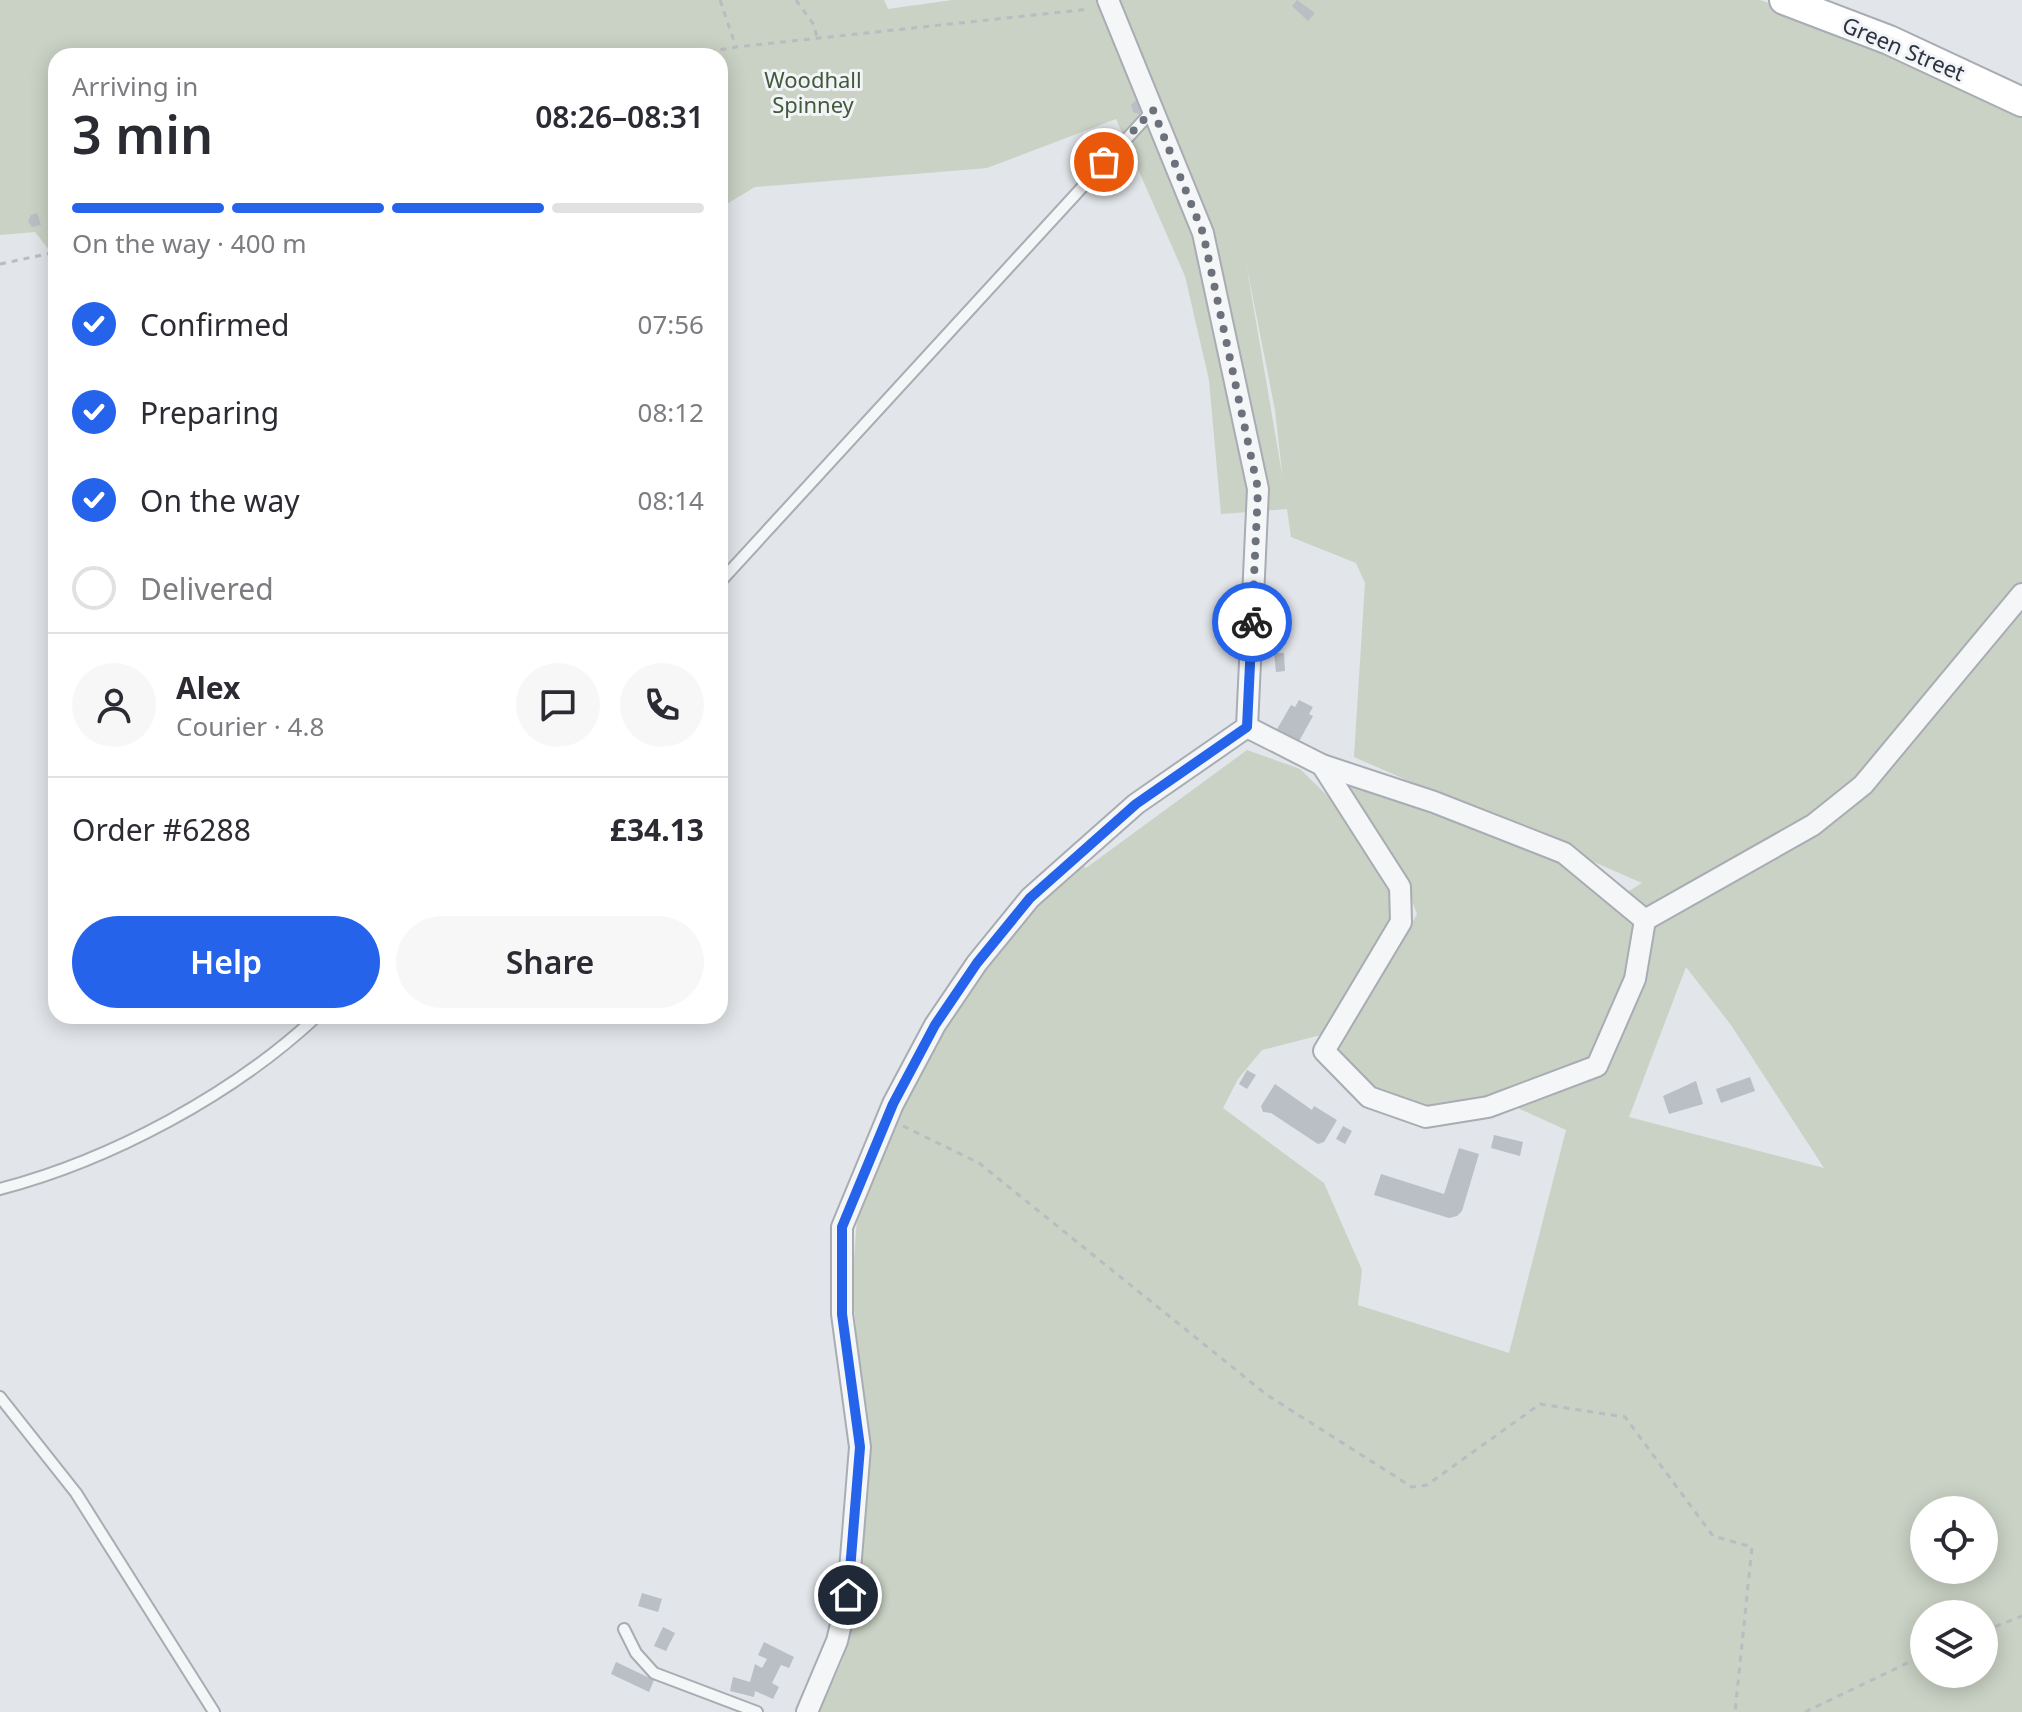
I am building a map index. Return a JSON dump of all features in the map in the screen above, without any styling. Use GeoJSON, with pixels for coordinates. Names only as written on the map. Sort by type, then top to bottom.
{"type":"FeatureCollection","features":[{"type":"Feature","properties":{"kind":"main road","name":"Green Street"},"geometry":{"type":"LineString","coordinates":[[1784,0],[1889,40],[2022,102]]}},
{"type":"Feature","properties":{"kind":"street"},"geometry":{"type":"LineString","coordinates":[[1109,4],[1203,233],[1258,489],[1247,727]]}},
{"type":"Feature","properties":{"kind":"street"},"geometry":{"type":"LineString","coordinates":[[1645,920],[1813,825],[1863,785],[2022,594]]}},
{"type":"Feature","properties":{"kind":"street"},"geometry":{"type":"LineString","coordinates":[[1247,727],[1322,765],[1434,802],[1564,853],[1645,920]]}},
{"type":"Feature","properties":{"kind":"street"},"geometry":{"type":"LineString","coordinates":[[807,1712],[837,1641],[848,1595],[859,1462],[842,1314],[842,1227],[887,1118],[935,1025],[977,963],[1030,898],[1136,804],[1247,727]]}},
{"type":"Feature","properties":{"kind":"street"},"geometry":{"type":"LineString","coordinates":[[1322,765],[1400,887],[1401,922],[1324,1051],[1369,1097],[1426,1117],[1488,1107],[1597,1066],[1635,979],[1645,920]]}},
{"type":"Feature","properties":{"kind":"lane"},"geometry":{"type":"LineString","coordinates":[[728,573],[1153,110]]}},
{"type":"Feature","properties":{"kind":"lane"},"geometry":{"type":"LineString","coordinates":[[0,1189],[80,1164],[157,1126],[241,1077],[307,1024]]}},
{"type":"Feature","properties":{"kind":"lane"},"geometry":{"type":"LineString","coordinates":[[0,1397],[76,1493],[214,1712]]}},
{"type":"Feature","properties":{"kind":"lane"},"geometry":{"type":"LineString","coordinates":[[624,1629],[636,1653],[654,1673],[757,1712]]}},
{"type":"Feature","properties":{"kind":"path"},"geometry":{"type":"LineString","coordinates":[[720,0],[736,47]]}},
{"type":"Feature","properties":{"kind":"path"},"geometry":{"type":"LineString","coordinates":[[796,0],[814,25],[817,38]]}},
{"type":"Feature","properties":{"kind":"path"},"geometry":{"type":"LineString","coordinates":[[728,48],[1109,4]]}},
{"type":"Feature","properties":{"kind":"path"},"geometry":{"type":"LineString","coordinates":[[0,264],[48,254]]}},
{"type":"Feature","properties":{"kind":"path"},"geometry":{"type":"LineString","coordinates":[[887,1118],[979,1163],[1267,1395],[1412,1487],[1427,1485],[1540,1404],[1625,1417],[1713,1536],[1752,1547],[1735,1712]]}},
{"type":"Feature","properties":{"kind":"path"},"geometry":{"type":"LineString","coordinates":[[1998,1625],[2022,1616]]}},
{"type":"Feature","properties":{"kind":"path"},"geometry":{"type":"LineString","coordinates":[[1805,1712],[1910,1662]]}},
{"type":"Feature","properties":{"kind":"green space","name":"Woodhall Spinney"},"geometry":{"type":"Polygon","coordinates":[[[0,0],[884,0],[888,9],[952,0],[1760,0],[1838,28],[2022,114],[2022,1712],[819,1712],[843,1659],[859,1588],[866,1500],[864,1411],[852,1288],[857,1219],[921,1066],[979,970],[1026,911],[1079,863],[1086,868],[1247,750],[1300,769],[1348,816],[1392,887],[1392,924],[1321,1035],[1262,1050],[1238,1079],[1223,1108],[1324,1183],[1362,1270],[1358,1305],[1509,1353],[1566,1130],[1494,1097],[1431,1108],[1374,1090],[1332,1047],[1417,914],[1399,867],[1334,773],[1567,866],[1613,901],[1642,883],[1354,757],[1365,583],[1356,563],[1291,537],[1287,509],[1221,514],[1209,380],[1185,276],[1116,119],[987,168],[755,187],[728,203],[728,48],[48,48],[48,249],[35,232],[0,235],[0,0]],[[1246,263],[1283,478],[1275,410],[1246,263]],[[1686,967],[1629,1117],[1824,1168],[1731,1025],[1686,967]]]}},
{"type":"Feature","properties":{"kind":"building"},"geometry":{"type":"Polygon","coordinates":[[[1297,0],[1315,13],[1308,21],[1292,6],[1297,0]]]}},
{"type":"Feature","properties":{"kind":"building"},"geometry":{"type":"Polygon","coordinates":[[[1142,101],[1145,109],[1139,114],[1133,112],[1131,105],[1142,101]]]}},
{"type":"Feature","properties":{"kind":"building"},"geometry":{"type":"Polygon","coordinates":[[[37,213],[41,225],[32,227],[28,221],[31,215],[37,213]]]}},
{"type":"Feature","properties":{"kind":"building"},"geometry":{"type":"Polygon","coordinates":[[[1274,653],[1284,653],[1285,671],[1276,672],[1274,653]]]}},
{"type":"Feature","properties":{"kind":"building"},"geometry":{"type":"Polygon","coordinates":[[[1299,700],[1313,707],[1309,714],[1313,716],[1298,743],[1276,731],[1291,705],[1295,707],[1299,700]]]}},
{"type":"Feature","properties":{"kind":"building"},"geometry":{"type":"Polygon","coordinates":[[[1247,1070],[1256,1075],[1247,1089],[1239,1084],[1247,1070]]]}},
{"type":"Feature","properties":{"kind":"building"},"geometry":{"type":"Polygon","coordinates":[[[1750,1077],[1755,1091],[1721,1103],[1716,1089],[1750,1077]]]}},
{"type":"Feature","properties":{"kind":"building"},"geometry":{"type":"Polygon","coordinates":[[[1696,1081],[1703,1104],[1669,1114],[1663,1096],[1696,1081]]]}},
{"type":"Feature","properties":{"kind":"building"},"geometry":{"type":"Polygon","coordinates":[[[1275,1084],[1312,1110],[1314,1106],[1337,1120],[1324,1142],[1318,1144],[1271,1113],[1263,1112],[1261,1106],[1275,1084]]]}},
{"type":"Feature","properties":{"kind":"building"},"geometry":{"type":"Polygon","coordinates":[[[1343,1126],[1352,1131],[1345,1144],[1336,1139],[1343,1126]]]}},
{"type":"Feature","properties":{"kind":"building"},"geometry":{"type":"Polygon","coordinates":[[[1494,1135],[1523,1142],[1520,1156],[1491,1148],[1494,1135]]]}},
{"type":"Feature","properties":{"kind":"building"},"geometry":{"type":"Polygon","coordinates":[[[1459,1148],[1479,1154],[1462,1211],[1457,1216],[1449,1218],[1374,1195],[1381,1174],[1444,1194],[1459,1148]]]}},
{"type":"Feature","properties":{"kind":"building"},"geometry":{"type":"Polygon","coordinates":[[[642,1593],[662,1599],[658,1612],[638,1606],[642,1593]]]}},
{"type":"Feature","properties":{"kind":"building"},"geometry":{"type":"Polygon","coordinates":[[[663,1627],[675,1633],[666,1651],[654,1646],[663,1627]]]}},
{"type":"Feature","properties":{"kind":"building"},"geometry":{"type":"Polygon","coordinates":[[[764,1642],[794,1657],[789,1668],[781,1665],[772,1683],[779,1687],[773,1699],[755,1691],[754,1697],[730,1691],[733,1677],[750,1682],[755,1664],[762,1668],[767,1659],[758,1655],[764,1642]]]}},
{"type":"Feature","properties":{"kind":"building"},"geometry":{"type":"Polygon","coordinates":[[[616,1662],[654,1680],[649,1692],[611,1674],[616,1662]]]}},
{"type":"Feature","properties":{"kind":"way so far"},"geometry":{"type":"LineString","coordinates":[[1104,162],[1153,110],[1203,233],[1258,489],[1252,622]]}},
{"type":"Feature","properties":{"kind":"route"},"geometry":{"type":"LineString","coordinates":[[848,1595],[860,1447],[842,1314],[842,1227],[887,1118],[935,1025],[977,963],[1030,898],[1136,804],[1247,727],[1252,622]]}}]}
